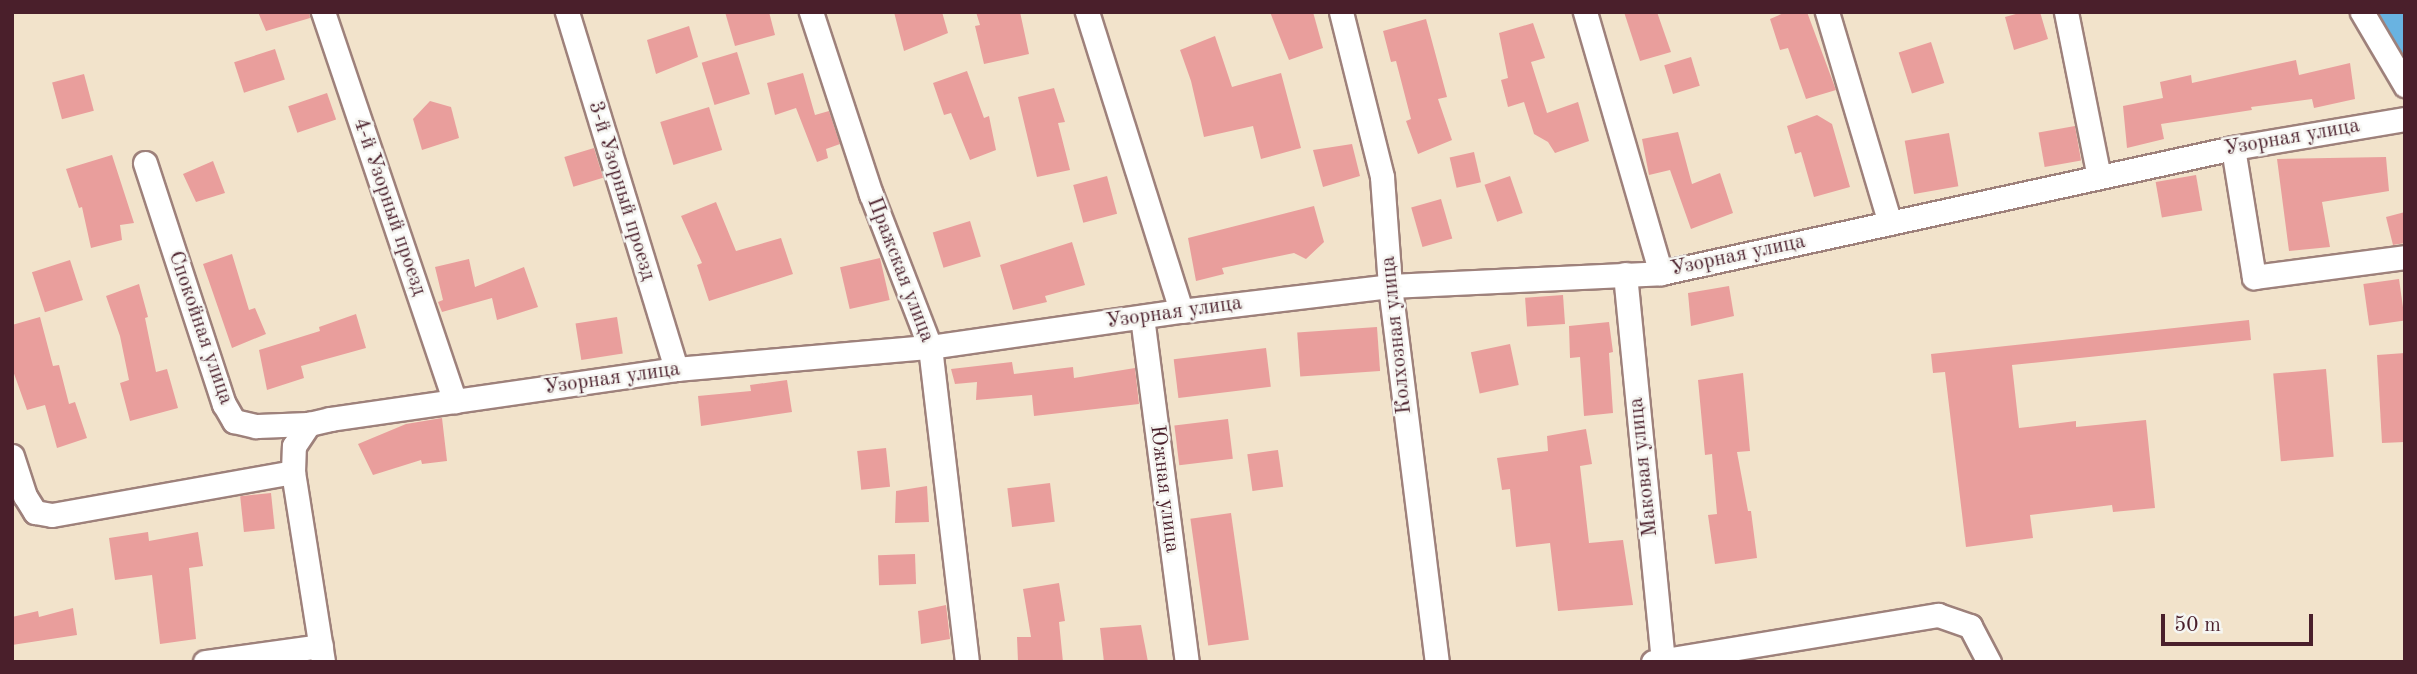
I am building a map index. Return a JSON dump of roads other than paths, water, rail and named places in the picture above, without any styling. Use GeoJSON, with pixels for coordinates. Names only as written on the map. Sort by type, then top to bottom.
{"type":"FeatureCollection","features":[{"type":"Feature","properties":{"kind":"street","name":"4-й Узорный проезд"},"geometry":{"type":"LineString","coordinates":[[323,12],[456,401]]}},
{"type":"Feature","properties":{"kind":"street","name":"3-й Узорный проезд"},"geometry":{"type":"LineString","coordinates":[[567,12],[676,369]]}},
{"type":"Feature","properties":{"kind":"street","name":"Пражская улица"},"geometry":{"type":"LineString","coordinates":[[811,12],[871,194],[930,347],[967,662]]}},
{"type":"Feature","properties":{"kind":"street"},"geometry":{"type":"LineString","coordinates":[[1087,12],[1181,311]]}},
{"type":"Feature","properties":{"kind":"street","name":"Колхозная улица"},"geometry":{"type":"LineString","coordinates":[[1341,12],[1382,177],[1390,286],[1437,662]]}},
{"type":"Feature","properties":{"kind":"street"},"geometry":{"type":"LineString","coordinates":[[1585,12],[1661,273]]}},
{"type":"Feature","properties":{"kind":"street"},"geometry":{"type":"LineString","coordinates":[[1827,12],[1890,223]]}},
{"type":"Feature","properties":{"kind":"street"},"geometry":{"type":"LineString","coordinates":[[2066,12],[2099,177]]}},
{"type":"Feature","properties":{"kind":"street"},"geometry":{"type":"LineString","coordinates":[[2362,12],[2405,85]]}},
{"type":"Feature","properties":{"kind":"street","name":"Узорная улица"},"geometry":{"type":"LineString","coordinates":[[309,424],[676,369],[930,347],[1181,311],[1390,286],[1661,273],[2233,148],[2405,119]]}},
{"type":"Feature","properties":{"kind":"street"},"geometry":{"type":"LineString","coordinates":[[2233,148],[2254,277],[2405,257]]}},
{"type":"Feature","properties":{"kind":"street","name":"Спокойная улица"},"geometry":{"type":"LineString","coordinates":[[145,163],[224,404],[234,421],[256,426],[309,424]]}},
{"type":"Feature","properties":{"kind":"street","name":"Маковая улица"},"geometry":{"type":"LineString","coordinates":[[1625,274],[1658,661]]}},
{"type":"Feature","properties":{"kind":"street","name":"Южная улица"},"geometry":{"type":"LineString","coordinates":[[1142,317],[1186,662]]}},
{"type":"Feature","properties":{"kind":"street"},"geometry":{"type":"LineString","coordinates":[[205,662],[322,654],[293,472],[294,446],[309,424]]}},
{"type":"Feature","properties":{"kind":"street"},"geometry":{"type":"LineString","coordinates":[[12,456],[25,496],[35,512],[52,515],[293,472]]}},
{"type":"Feature","properties":{"kind":"street"},"geometry":{"type":"LineString","coordinates":[[1658,661],[1938,615],[1969,626],[1989,662]]}},
{"type":"Feature","properties":{"kind":"waterway"},"geometry":{"type":"LineString","coordinates":[[2392,12],[2405,34]]}}]}
